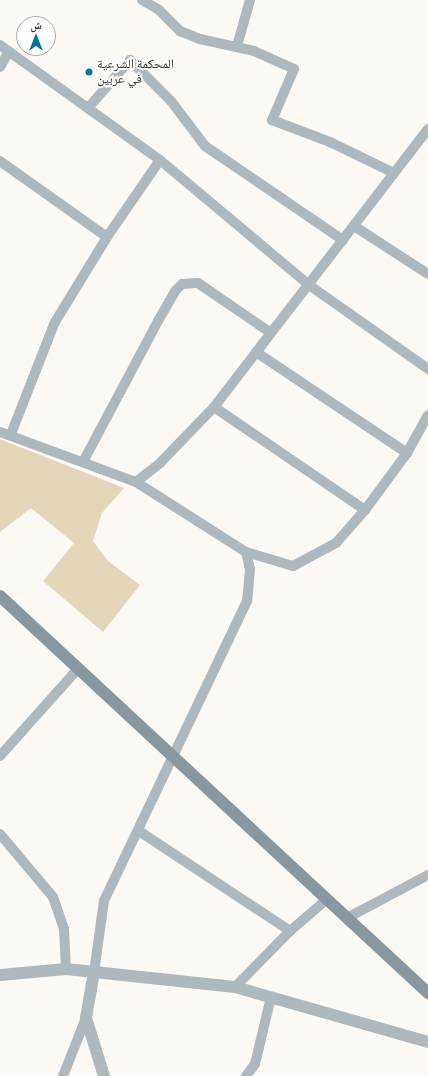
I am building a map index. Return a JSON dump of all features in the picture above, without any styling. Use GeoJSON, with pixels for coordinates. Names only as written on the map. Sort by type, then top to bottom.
{"type":"FeatureCollection","features":[{"type":"Feature","properties":{"kind":"main road"},"geometry":{"type":"LineString","coordinates":[[0,596],[77,670],[428,993]]}},
{"type":"Feature","properties":{"kind":"street"},"geometry":{"type":"LineString","coordinates":[[142,0],[159,10],[180,31],[200,39],[237,46],[271,57],[294,69],[272,120],[330,142],[394,173]]}},
{"type":"Feature","properties":{"kind":"street"},"geometry":{"type":"LineString","coordinates":[[237,46],[250,0]]}},
{"type":"Feature","properties":{"kind":"street"},"geometry":{"type":"LineString","coordinates":[[0,45],[160,160],[309,285],[428,369]]}},
{"type":"Feature","properties":{"kind":"street"},"geometry":{"type":"LineString","coordinates":[[0,67],[9,51]]}},
{"type":"Feature","properties":{"kind":"street"},"geometry":{"type":"LineString","coordinates":[[88,108],[130,60],[172,101],[205,146],[343,240]]}},
{"type":"Feature","properties":{"kind":"street"},"geometry":{"type":"LineString","coordinates":[[136,482],[160,463],[214,407],[428,129]]}},
{"type":"Feature","properties":{"kind":"street"},"geometry":{"type":"LineString","coordinates":[[11,434],[55,322],[107,237],[160,160]]}},
{"type":"Feature","properties":{"kind":"street"},"geometry":{"type":"LineString","coordinates":[[0,161],[107,237]]}},
{"type":"Feature","properties":{"kind":"street"},"geometry":{"type":"LineString","coordinates":[[354,226],[428,274]]}},
{"type":"Feature","properties":{"kind":"street"},"geometry":{"type":"LineString","coordinates":[[83,462],[154,328],[175,291],[182,284],[198,283],[271,333]]}},
{"type":"Feature","properties":{"kind":"street"},"geometry":{"type":"LineString","coordinates":[[256,352],[407,453]]}},
{"type":"Feature","properties":{"kind":"street"},"geometry":{"type":"LineString","coordinates":[[214,407],[365,510]]}},
{"type":"Feature","properties":{"kind":"street"},"geometry":{"type":"LineString","coordinates":[[0,432],[11,434],[136,482],[246,552],[293,566],[336,543],[365,510],[407,453],[428,415]]}},
{"type":"Feature","properties":{"kind":"street"},"geometry":{"type":"LineString","coordinates":[[63,1076],[86,1018],[104,901],[247,601],[250,569],[246,552]]}},
{"type":"Feature","properties":{"kind":"street"},"geometry":{"type":"LineString","coordinates":[[0,756],[77,670]]}},
{"type":"Feature","properties":{"kind":"street"},"geometry":{"type":"LineString","coordinates":[[138,831],[290,931]]}},
{"type":"Feature","properties":{"kind":"street"},"geometry":{"type":"LineString","coordinates":[[0,834],[52,897],[64,929],[66,969]]}},
{"type":"Feature","properties":{"kind":"street"},"geometry":{"type":"LineString","coordinates":[[347,918],[428,875]]}},
{"type":"Feature","properties":{"kind":"street"},"geometry":{"type":"LineString","coordinates":[[235,987],[290,931],[326,900]]}},
{"type":"Feature","properties":{"kind":"street"},"geometry":{"type":"LineString","coordinates":[[0,975],[66,969],[235,987],[428,1042]]}},
{"type":"Feature","properties":{"kind":"street"},"geometry":{"type":"LineString","coordinates":[[246,1076],[255,1064],[271,997]]}},
{"type":"Feature","properties":{"kind":"street"},"geometry":{"type":"LineString","coordinates":[[86,1018],[104,1076]]}},
{"type":"Feature","properties":{"kind":"shaded area"},"geometry":{"type":"Polygon","coordinates":[[[0,439],[124,488],[102,513],[93,541],[108,561],[140,585],[103,632],[43,581],[74,543],[31,508],[0,532],[0,439]]]}},
{"type":"Feature","properties":{"kind":"place","name":"المحكمة الشرعية في عربين"},"geometry":{"type":"Point","coordinates":[89,72]}}]}
